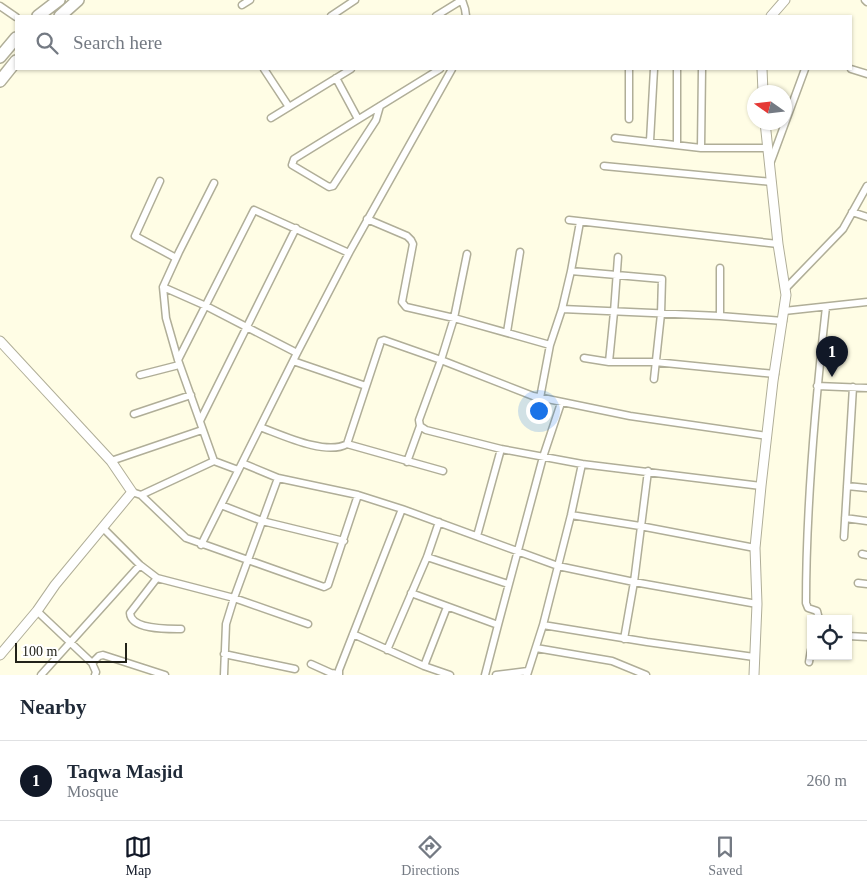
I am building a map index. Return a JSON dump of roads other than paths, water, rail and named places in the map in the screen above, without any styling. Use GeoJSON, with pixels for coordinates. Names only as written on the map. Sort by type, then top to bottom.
{"type":"FeatureCollection","features":[{"type":"Feature","properties":{"kind":"highway"},"geometry":{"type":"LineString","coordinates":[[39,15],[58,0]]}},
{"type":"Feature","properties":{"kind":"highway"},"geometry":{"type":"LineString","coordinates":[[61,15],[78,0]]}},
{"type":"Feature","properties":{"kind":"highway"},"geometry":{"type":"LineString","coordinates":[[0,57],[15,39]]}},
{"type":"Feature","properties":{"kind":"highway"},"geometry":{"type":"LineString","coordinates":[[0,81],[15,62]]}},
{"type":"Feature","properties":{"kind":"street"},"geometry":{"type":"LineString","coordinates":[[242,5],[250,0]]}},
{"type":"Feature","properties":{"kind":"street"},"geometry":{"type":"LineString","coordinates":[[332,15],[355,0]]}},
{"type":"Feature","properties":{"kind":"street"},"geometry":{"type":"LineString","coordinates":[[438,15],[462,0],[466,15]]}},
{"type":"Feature","properties":{"kind":"street"},"geometry":{"type":"LineString","coordinates":[[772,15],[785,0]]}},
{"type":"Feature","properties":{"kind":"street"},"geometry":{"type":"LineString","coordinates":[[0,6],[15,16]]}},
{"type":"Feature","properties":{"kind":"street"},"geometry":{"type":"LineString","coordinates":[[852,69],[867,74]]}},
{"type":"Feature","properties":{"kind":"street"},"geometry":{"type":"LineString","coordinates":[[265,70],[289,107]]}},
{"type":"Feature","properties":{"kind":"street"},"geometry":{"type":"LineString","coordinates":[[271,118],[349,70]]}},
{"type":"Feature","properties":{"kind":"street"},"geometry":{"type":"LineString","coordinates":[[380,106],[376,120],[334,186],[329,187],[292,165],[294,159],[438,70]]}},
{"type":"Feature","properties":{"kind":"street"},"geometry":{"type":"LineString","coordinates":[[201,545],[349,253],[451,70]]}},
{"type":"Feature","properties":{"kind":"street"},"geometry":{"type":"LineString","coordinates":[[629,70],[629,119]]}},
{"type":"Feature","properties":{"kind":"street"},"geometry":{"type":"LineString","coordinates":[[650,141],[654,70]]}},
{"type":"Feature","properties":{"kind":"street"},"geometry":{"type":"LineString","coordinates":[[677,70],[678,144]]}},
{"type":"Feature","properties":{"kind":"street"},"geometry":{"type":"LineString","coordinates":[[701,148],[702,70]]}},
{"type":"Feature","properties":{"kind":"street"},"geometry":{"type":"LineString","coordinates":[[762,70],[763,85]]}},
{"type":"Feature","properties":{"kind":"street"},"geometry":{"type":"LineString","coordinates":[[770,166],[805,70]]}},
{"type":"Feature","properties":{"kind":"street"},"geometry":{"type":"LineString","coordinates":[[336,78],[358,119]]}},
{"type":"Feature","properties":{"kind":"street"},"geometry":{"type":"LineString","coordinates":[[754,675],[757,604],[755,548],[760,486],[786,295],[778,244],[766,130]]}},
{"type":"Feature","properties":{"kind":"street"},"geometry":{"type":"LineString","coordinates":[[616,138],[701,148],[767,148]]}},
{"type":"Feature","properties":{"kind":"street"},"geometry":{"type":"LineString","coordinates":[[604,166],[772,182]]}},
{"type":"Feature","properties":{"kind":"street"},"geometry":{"type":"LineString","coordinates":[[160,181],[135,236],[176,258]]}},
{"type":"Feature","properties":{"kind":"street"},"geometry":{"type":"LineString","coordinates":[[214,182],[163,287],[166,318],[179,362],[214,461]]}},
{"type":"Feature","properties":{"kind":"street"},"geometry":{"type":"LineString","coordinates":[[786,288],[843,229],[867,186]]}},
{"type":"Feature","properties":{"kind":"street"},"geometry":{"type":"LineString","coordinates":[[140,376],[179,362],[253,211],[256,210],[349,253]]}},
{"type":"Feature","properties":{"kind":"street"},"geometry":{"type":"LineString","coordinates":[[852,212],[867,217]]}},
{"type":"Feature","properties":{"kind":"street"},"geometry":{"type":"LineString","coordinates":[[367,219],[407,236],[413,244],[403,305],[550,345]]}},
{"type":"Feature","properties":{"kind":"street"},"geometry":{"type":"LineString","coordinates":[[569,220],[778,244]]}},
{"type":"Feature","properties":{"kind":"street"},"geometry":{"type":"LineString","coordinates":[[540,398],[550,345],[562,309],[571,271],[580,222]]}},
{"type":"Feature","properties":{"kind":"street"},"geometry":{"type":"LineString","coordinates":[[200,421],[296,228]]}},
{"type":"Feature","properties":{"kind":"street"},"geometry":{"type":"LineString","coordinates":[[507,332],[520,252]]}},
{"type":"Feature","properties":{"kind":"street"},"geometry":{"type":"LineString","coordinates":[[407,462],[420,426],[419,420],[454,318],[467,254]]}},
{"type":"Feature","properties":{"kind":"street"},"geometry":{"type":"LineString","coordinates":[[608,362],[618,256]]}},
{"type":"Feature","properties":{"kind":"street"},"geometry":{"type":"LineString","coordinates":[[720,268],[720,316]]}},
{"type":"Feature","properties":{"kind":"street"},"geometry":{"type":"LineString","coordinates":[[571,271],[662,279],[661,314],[654,379]]}},
{"type":"Feature","properties":{"kind":"street"},"geometry":{"type":"LineString","coordinates":[[163,287],[206,306],[297,353]]}},
{"type":"Feature","properties":{"kind":"street"},"geometry":{"type":"LineString","coordinates":[[784,311],[867,302]]}},
{"type":"Feature","properties":{"kind":"street"},"geometry":{"type":"LineString","coordinates":[[818,615],[817,611],[808,608],[806,603],[806,562],[818,386],[826,307]]}},
{"type":"Feature","properties":{"kind":"street"},"geometry":{"type":"LineString","coordinates":[[562,309],[720,316],[782,321]]}},
{"type":"Feature","properties":{"kind":"street"},"geometry":{"type":"LineString","coordinates":[[347,444],[381,341],[384,340],[540,398],[630,416],[767,436]]}},
{"type":"Feature","properties":{"kind":"street"},"geometry":{"type":"LineString","coordinates":[[0,341],[110,461],[137,494],[186,538],[201,545],[324,587],[328,585],[358,495]]}},
{"type":"Feature","properties":{"kind":"street"},"geometry":{"type":"LineString","coordinates":[[584,358],[608,362],[655,362],[774,374]]}},
{"type":"Feature","properties":{"kind":"street"},"geometry":{"type":"LineString","coordinates":[[293,361],[366,386]]}},
{"type":"Feature","properties":{"kind":"street"},"geometry":{"type":"LineString","coordinates":[[818,386],[867,388]]}},
{"type":"Feature","properties":{"kind":"street"},"geometry":{"type":"LineString","coordinates":[[844,537],[853,388]]}},
{"type":"Feature","properties":{"kind":"street"},"geometry":{"type":"LineString","coordinates":[[134,414],[191,395]]}},
{"type":"Feature","properties":{"kind":"street"},"geometry":{"type":"LineString","coordinates":[[485,675],[543,457],[561,403]]}},
{"type":"Feature","properties":{"kind":"street"},"geometry":{"type":"LineString","coordinates":[[420,426],[426,430],[501,449],[582,464],[760,486]]}},
{"type":"Feature","properties":{"kind":"street"},"geometry":{"type":"LineString","coordinates":[[260,427],[322,447],[336,448],[347,444],[443,471]]}},
{"type":"Feature","properties":{"kind":"street"},"geometry":{"type":"LineString","coordinates":[[110,461],[202,430]]}},
{"type":"Feature","properties":{"kind":"street"},"geometry":{"type":"LineString","coordinates":[[477,536],[501,449]]}},
{"type":"Feature","properties":{"kind":"street"},"geometry":{"type":"LineString","coordinates":[[0,655],[103,528],[137,494],[214,461],[238,470]]}},
{"type":"Feature","properties":{"kind":"street"},"geometry":{"type":"LineString","coordinates":[[242,463],[278,478],[358,495],[402,509],[558,566],[757,604]]}},
{"type":"Feature","properties":{"kind":"street"},"geometry":{"type":"LineString","coordinates":[[496,675],[528,673],[543,625],[582,464]]}},
{"type":"Feature","properties":{"kind":"street"},"geometry":{"type":"LineString","coordinates":[[624,639],[634,582],[648,471]]}},
{"type":"Feature","properties":{"kind":"street"},"geometry":{"type":"LineString","coordinates":[[224,675],[226,624],[278,478]]}},
{"type":"Feature","properties":{"kind":"street"},"geometry":{"type":"LineString","coordinates":[[847,486],[867,488]]}},
{"type":"Feature","properties":{"kind":"street"},"geometry":{"type":"LineString","coordinates":[[221,505],[262,521],[344,541]]}},
{"type":"Feature","properties":{"kind":"street"},"geometry":{"type":"LineString","coordinates":[[311,664],[339,675],[402,509]]}},
{"type":"Feature","properties":{"kind":"street"},"geometry":{"type":"LineString","coordinates":[[571,515],[755,548]]}},
{"type":"Feature","properties":{"kind":"street"},"geometry":{"type":"LineString","coordinates":[[845,518],[867,520]]}},
{"type":"Feature","properties":{"kind":"street"},"geometry":{"type":"LineString","coordinates":[[387,650],[427,557],[439,522]]}},
{"type":"Feature","properties":{"kind":"street"},"geometry":{"type":"LineString","coordinates":[[103,528],[140,565],[157,578],[234,598],[308,624]]}},
{"type":"Feature","properties":{"kind":"street"},"geometry":{"type":"LineString","coordinates":[[427,557],[508,584]]}},
{"type":"Feature","properties":{"kind":"street"},"geometry":{"type":"LineString","coordinates":[[41,675],[140,565]]}},
{"type":"Feature","properties":{"kind":"street"},"geometry":{"type":"LineString","coordinates":[[157,578],[130,613],[130,618],[134,622],[148,627],[181,629]]}},
{"type":"Feature","properties":{"kind":"street"},"geometry":{"type":"LineString","coordinates":[[858,583],[867,584]]}},
{"type":"Feature","properties":{"kind":"street"},"geometry":{"type":"LineString","coordinates":[[411,593],[498,625]]}},
{"type":"Feature","properties":{"kind":"street"},"geometry":{"type":"LineString","coordinates":[[424,666],[447,607]]}},
{"type":"Feature","properties":{"kind":"street"},"geometry":{"type":"LineString","coordinates":[[36,611],[92,663],[96,672],[95,675]]}},
{"type":"Feature","properties":{"kind":"street"},"geometry":{"type":"LineString","coordinates":[[543,625],[624,639],[754,657]]}},
{"type":"Feature","properties":{"kind":"street"},"geometry":{"type":"LineString","coordinates":[[353,634],[424,666],[450,675]]}},
{"type":"Feature","properties":{"kind":"street"},"geometry":{"type":"LineString","coordinates":[[852,636],[867,637]]}},
{"type":"Feature","properties":{"kind":"street"},"geometry":{"type":"LineString","coordinates":[[536,648],[612,661],[646,675]]}},
{"type":"Feature","properties":{"kind":"street"},"geometry":{"type":"LineString","coordinates":[[224,654],[295,670]]}},
{"type":"Feature","properties":{"kind":"street"},"geometry":{"type":"LineString","coordinates":[[92,663],[99,656],[103,655],[165,675]]}},
{"type":"Feature","properties":{"kind":"place","name":"Taqwa Masjid"},"geometry":{"type":"Point","coordinates":[832,377]}}]}
